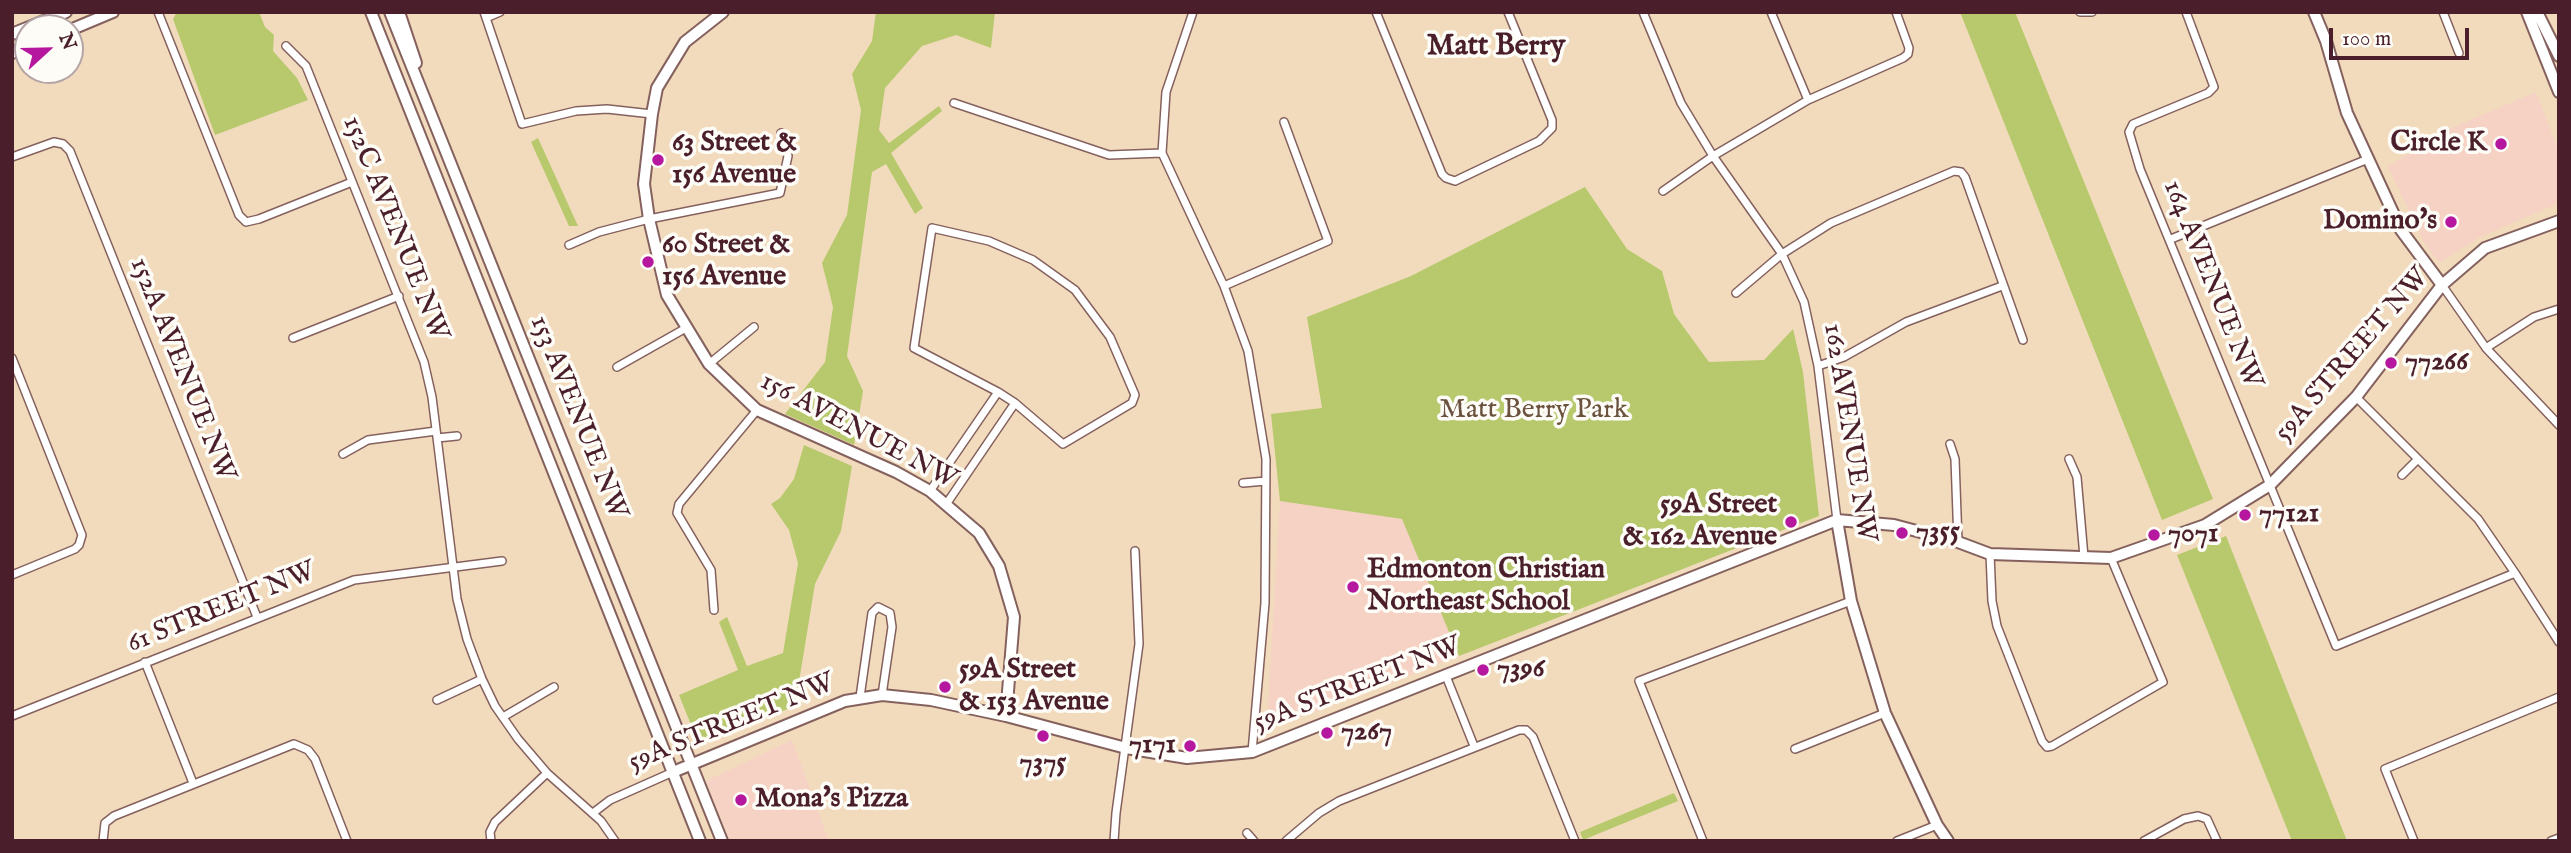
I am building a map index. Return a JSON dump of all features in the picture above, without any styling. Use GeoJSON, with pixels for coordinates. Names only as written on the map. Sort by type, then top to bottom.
{"type":"FeatureCollection","features":[{"type":"Feature","properties":{"kind":"street"},"geometry":{"type":"LineString","coordinates":[[12,34],[66,12]]}},
{"type":"Feature","properties":{"kind":"street"},"geometry":{"type":"LineString","coordinates":[[84,24],[113,12]]}},
{"type":"Feature","properties":{"kind":"street"},"geometry":{"type":"LineString","coordinates":[[158,12],[239,215],[246,222],[352,182]]}},
{"type":"Feature","properties":{"kind":"street","name":"153 AVENUE NW"},"geometry":{"type":"LineString","coordinates":[[371,12],[700,841]]}},
{"type":"Feature","properties":{"kind":"street","name":"153 AVENUE NW"},"geometry":{"type":"LineString","coordinates":[[390,12],[722,841]]}},
{"type":"Feature","properties":{"kind":"street"},"geometry":{"type":"LineString","coordinates":[[399,12],[411,43],[426,103]]}},
{"type":"Feature","properties":{"kind":"street"},"geometry":{"type":"LineString","coordinates":[[500,12],[485,15],[522,124],[576,111],[607,109],[652,114]]}},
{"type":"Feature","properties":{"kind":"street","name":"156 AVENUE NW"},"geometry":{"type":"LineString","coordinates":[[723,12],[685,42],[657,88],[644,184],[649,219],[667,295],[709,364],[757,410],[896,472],[947,503],[979,533],[999,566],[1014,617],[1006,716]]}},
{"type":"Feature","properties":{"kind":"street"},"geometry":{"type":"LineString","coordinates":[[1193,12],[1167,92],[1162,153],[1224,286],[1248,351],[1266,459],[1265,604],[1252,752]]}},
{"type":"Feature","properties":{"kind":"street"},"geometry":{"type":"LineString","coordinates":[[1376,12],[1441,174],[1455,181],[1539,141],[1552,128],[1552,120],[1508,12]]}},
{"type":"Feature","properties":{"kind":"street","name":"162 AVENUE NW"},"geometry":{"type":"LineString","coordinates":[[1643,12],[1681,103],[1713,156],[1782,254],[1804,302],[1818,366],[1837,520],[1851,601],[1885,713],[1937,825],[1948,841]]}},
{"type":"Feature","properties":{"kind":"street"},"geometry":{"type":"LineString","coordinates":[[1771,12],[1808,100]]}},
{"type":"Feature","properties":{"kind":"street"},"geometry":{"type":"LineString","coordinates":[[1662,191],[1713,156],[1808,100],[1908,54],[1907,41],[1896,12]]}},
{"type":"Feature","properties":{"kind":"street"},"geometry":{"type":"LineString","coordinates":[[2080,12],[2092,12]]}},
{"type":"Feature","properties":{"kind":"street","name":"164 AVENUE NW"},"geometry":{"type":"LineString","coordinates":[[2186,12],[2214,87],[2208,93],[2133,124],[2129,132],[2140,169],[2336,646],[2515,573]]}},
{"type":"Feature","properties":{"kind":"street"},"geometry":{"type":"LineString","coordinates":[[2314,12],[2326,41],[2347,113],[2401,230],[2486,348],[2559,425]]}},
{"type":"Feature","properties":{"kind":"street"},"geometry":{"type":"LineString","coordinates":[[2443,12],[2459,53]]}},
{"type":"Feature","properties":{"kind":"street"},"geometry":{"type":"LineString","coordinates":[[2527,12],[2559,92]]}},
{"type":"Feature","properties":{"kind":"street"},"geometry":{"type":"LineString","coordinates":[[2537,12],[2559,55]]}},
{"type":"Feature","properties":{"kind":"street","name":"152C AVENUE NW"},"geometry":{"type":"LineString","coordinates":[[286,46],[306,66],[429,377],[463,626],[482,679],[518,739],[547,773],[593,813],[615,841]]}},
{"type":"Feature","properties":{"kind":"street"},"geometry":{"type":"LineString","coordinates":[[954,103],[1109,155],[1162,153]]}},
{"type":"Feature","properties":{"kind":"street"},"geometry":{"type":"LineString","coordinates":[[1224,286],[1328,241],[1284,122]]}},
{"type":"Feature","properties":{"kind":"street"},"geometry":{"type":"LineString","coordinates":[[569,245],[599,232],[649,219],[780,193],[788,156],[781,133]]}},
{"type":"Feature","properties":{"kind":"street","name":"152A AVENUE NW"},"geometry":{"type":"LineString","coordinates":[[12,157],[48,143],[60,142],[73,156],[257,617]]}},
{"type":"Feature","properties":{"kind":"street"},"geometry":{"type":"LineString","coordinates":[[2171,239],[2368,159]]}},
{"type":"Feature","properties":{"kind":"street"},"geometry":{"type":"LineString","coordinates":[[1736,293],[1782,254],[1831,223],[1954,171],[1961,172],[2023,340]]}},
{"type":"Feature","properties":{"kind":"street","name":"59A STREET NW"},"geometry":{"type":"LineString","coordinates":[[593,813],[610,800],[845,701],[881,695],[931,700],[1006,716],[1126,748],[1187,758],[1252,752],[1837,520],[1894,525],[1958,542],[1990,554],[2111,558],[2205,525],[2270,485],[2356,397],[2442,285],[2486,248],[2559,221]]}},
{"type":"Feature","properties":{"kind":"street"},"geometry":{"type":"LineString","coordinates":[[932,228],[989,241],[1033,260],[1075,290],[1110,337],[1135,395],[1132,402],[1063,444],[998,392],[914,348],[932,228]]}},
{"type":"Feature","properties":{"kind":"street"},"geometry":{"type":"LineString","coordinates":[[1818,366],[1844,357],[1906,323],[2002,286]]}},
{"type":"Feature","properties":{"kind":"street"},"geometry":{"type":"LineString","coordinates":[[293,338],[399,296]]}},
{"type":"Feature","properties":{"kind":"street"},"geometry":{"type":"LineString","coordinates":[[2486,348],[2534,317],[2559,309]]}},
{"type":"Feature","properties":{"kind":"street"},"geometry":{"type":"LineString","coordinates":[[709,364],[754,327]]}},
{"type":"Feature","properties":{"kind":"street"},"geometry":{"type":"LineString","coordinates":[[617,367],[686,328]]}},
{"type":"Feature","properties":{"kind":"street"},"geometry":{"type":"LineString","coordinates":[[12,358],[82,535],[79,545],[65,555],[12,575]]}},
{"type":"Feature","properties":{"kind":"street"},"geometry":{"type":"LineString","coordinates":[[930,491],[998,392]]}},
{"type":"Feature","properties":{"kind":"street"},"geometry":{"type":"LineString","coordinates":[[2356,397],[2478,519],[2559,642]]}},
{"type":"Feature","properties":{"kind":"street"},"geometry":{"type":"LineString","coordinates":[[947,503],[1015,403]]}},
{"type":"Feature","properties":{"kind":"street"},"geometry":{"type":"LineString","coordinates":[[714,610],[711,570],[677,513],[682,500],[757,410]]}},
{"type":"Feature","properties":{"kind":"street"},"geometry":{"type":"LineString","coordinates":[[343,454],[368,440],[457,436]]}},
{"type":"Feature","properties":{"kind":"street"},"geometry":{"type":"LineString","coordinates":[[1950,444],[1955,459],[1958,542]]}},
{"type":"Feature","properties":{"kind":"street"},"geometry":{"type":"LineString","coordinates":[[2069,459],[2077,477],[2084,557]]}},
{"type":"Feature","properties":{"kind":"street"},"geometry":{"type":"LineString","coordinates":[[2402,475],[2418,459]]}},
{"type":"Feature","properties":{"kind":"street"},"geometry":{"type":"LineString","coordinates":[[1243,483],[1266,481]]}},
{"type":"Feature","properties":{"kind":"street"},"geometry":{"type":"LineString","coordinates":[[1114,841],[1139,644],[1135,551]]}},
{"type":"Feature","properties":{"kind":"street"},"geometry":{"type":"LineString","coordinates":[[1990,554],[1992,601],[1997,626],[2042,741],[2047,747],[2162,682],[2111,558]]}},
{"type":"Feature","properties":{"kind":"street"},"geometry":{"type":"LineString","coordinates":[[454,567],[502,561]]}},
{"type":"Feature","properties":{"kind":"street","name":"61 STREET NW"},"geometry":{"type":"LineString","coordinates":[[13,713],[354,580],[454,567]]}},
{"type":"Feature","properties":{"kind":"street"},"geometry":{"type":"LineString","coordinates":[[1703,841],[1639,681],[1851,601]]}},
{"type":"Feature","properties":{"kind":"street"},"geometry":{"type":"LineString","coordinates":[[860,697],[872,613],[878,607],[890,613],[892,627],[881,695]]}},
{"type":"Feature","properties":{"kind":"street"},"geometry":{"type":"LineString","coordinates":[[145,663],[193,783]]}},
{"type":"Feature","properties":{"kind":"street"},"geometry":{"type":"LineString","coordinates":[[1446,676],[1474,746]]}},
{"type":"Feature","properties":{"kind":"street"},"geometry":{"type":"LineString","coordinates":[[437,700],[482,679]]}},
{"type":"Feature","properties":{"kind":"street"},"geometry":{"type":"LineString","coordinates":[[503,718],[554,687]]}},
{"type":"Feature","properties":{"kind":"street"},"geometry":{"type":"LineString","coordinates":[[2414,841],[2385,769],[2559,697]]}},
{"type":"Feature","properties":{"kind":"street"},"geometry":{"type":"LineString","coordinates":[[1795,749],[1885,713]]}},
{"type":"Feature","properties":{"kind":"street"},"geometry":{"type":"LineString","coordinates":[[1286,841],[1319,813],[1339,802],[1514,730],[1526,730],[1536,743],[1572,840]]}},
{"type":"Feature","properties":{"kind":"street"},"geometry":{"type":"LineString","coordinates":[[103,841],[105,823],[121,813],[288,745],[303,747],[315,759],[347,841]]}},
{"type":"Feature","properties":{"kind":"street"},"geometry":{"type":"LineString","coordinates":[[491,836],[495,822],[547,773]]}},
{"type":"Feature","properties":{"kind":"street"},"geometry":{"type":"LineString","coordinates":[[2144,841],[2197,816],[2207,819],[2217,841]]}},
{"type":"Feature","properties":{"kind":"street"},"geometry":{"type":"LineString","coordinates":[[1898,841],[1937,825]]}},
{"type":"Feature","properties":{"kind":"street"},"geometry":{"type":"LineString","coordinates":[[1247,833],[1254,841]]}},
{"type":"Feature","properties":{"kind":"street"},"geometry":{"type":"LineString","coordinates":[[2551,841],[2559,838]]}},
{"type":"Feature","properties":{"kind":"shaded area"},"geometry":{"type":"Polygon","coordinates":[[[2536,92],[2559,152],[2559,203],[2482,236],[2440,262],[2426,246],[2388,167],[2447,130],[2536,92]]]}},
{"type":"Feature","properties":{"kind":"shaded area","name":"Edmonton Christian Northeast School"},"geometry":{"type":"Polygon","coordinates":[[[1280,501],[1402,518],[1459,656],[1287,722],[1277,721],[1268,708],[1280,501]]]}},
{"type":"Feature","properties":{"kind":"shaded area"},"geometry":{"type":"Polygon","coordinates":[[[792,740],[829,841],[730,841],[706,781],[792,740]]]}},
{"type":"Feature","properties":{"kind":"green space"},"geometry":{"type":"Polygon","coordinates":[[[177,12],[259,12],[265,27],[274,35],[273,51],[297,78],[308,100],[215,135],[173,19],[177,12]]]}},
{"type":"Feature","properties":{"kind":"green space"},"geometry":{"type":"Polygon","coordinates":[[[876,12],[995,12],[991,48],[956,35],[922,46],[885,88],[879,130],[889,143],[939,106],[942,111],[891,153],[923,208],[915,214],[886,164],[872,172],[847,356],[863,391],[854,445],[785,414],[825,362],[833,307],[822,263],[847,215],[861,110],[852,74],[872,41],[876,12]]]}},
{"type":"Feature","properties":{"kind":"green space"},"geometry":{"type":"Polygon","coordinates":[[[1960,12],[2015,12],[2213,499],[2162,520],[1960,12]]]}},
{"type":"Feature","properties":{"kind":"green space"},"geometry":{"type":"Polygon","coordinates":[[[538,138],[578,226],[569,226],[531,142],[538,138]]]}},
{"type":"Feature","properties":{"kind":"green space","name":"Matt Berry Park"},"geometry":{"type":"Polygon","coordinates":[[[1585,187],[1627,249],[1662,271],[1674,314],[1709,362],[1764,360],[1793,329],[1803,372],[1819,516],[1459,656],[1402,519],[1280,501],[1271,414],[1322,408],[1307,317],[1411,276],[1585,187]]]}},
{"type":"Feature","properties":{"kind":"green space"},"geometry":{"type":"Polygon","coordinates":[[[804,445],[852,466],[841,531],[815,584],[795,706],[702,743],[698,742],[679,695],[738,670],[719,622],[727,617],[747,666],[783,653],[798,563],[789,530],[771,504],[780,498],[794,479],[804,445]]]}},
{"type":"Feature","properties":{"kind":"green space"},"geometry":{"type":"Polygon","coordinates":[[[2226,536],[2347,841],[2292,841],[2177,555],[2226,536]]]}},
{"type":"Feature","properties":{"kind":"green space"},"geometry":{"type":"Polygon","coordinates":[[[1674,793],[1678,801],[1583,840],[1580,832],[1674,793]]]}},
{"type":"Feature","properties":{"kind":"place","name":"Circle K"},"geometry":{"type":"Point","coordinates":[2501,144]}},
{"type":"Feature","properties":{"kind":"place","name":"63 Street & 156 Avenue"},"geometry":{"type":"Point","coordinates":[658,160]}},
{"type":"Feature","properties":{"kind":"place","name":"Domino's"},"geometry":{"type":"Point","coordinates":[2451,222]}},
{"type":"Feature","properties":{"kind":"place","name":"60 Street & 156 Avenue"},"geometry":{"type":"Point","coordinates":[648,262]}},
{"type":"Feature","properties":{"kind":"place","name":"77266"},"geometry":{"type":"Point","coordinates":[2391,363]}},
{"type":"Feature","properties":{"kind":"place","name":"77121"},"geometry":{"type":"Point","coordinates":[2245,515]}},
{"type":"Feature","properties":{"kind":"place","name":"59A Street & 162 Avenue"},"geometry":{"type":"Point","coordinates":[1791,522]}},
{"type":"Feature","properties":{"kind":"place","name":"7355"},"geometry":{"type":"Point","coordinates":[1902,533]}},
{"type":"Feature","properties":{"kind":"place","name":"7071"},"geometry":{"type":"Point","coordinates":[2154,535]}},
{"type":"Feature","properties":{"kind":"place","name":"Edmonton Christian Northeast School"},"geometry":{"type":"Point","coordinates":[1353,587]}},
{"type":"Feature","properties":{"kind":"place","name":"7396"},"geometry":{"type":"Point","coordinates":[1483,670]}},
{"type":"Feature","properties":{"kind":"place","name":"59A Street & 153 Avenue"},"geometry":{"type":"Point","coordinates":[945,687]}},
{"type":"Feature","properties":{"kind":"place","name":"7267"},"geometry":{"type":"Point","coordinates":[1327,733]}},
{"type":"Feature","properties":{"kind":"place","name":"7375"},"geometry":{"type":"Point","coordinates":[1043,736]}},
{"type":"Feature","properties":{"kind":"place","name":"7171"},"geometry":{"type":"Point","coordinates":[1190,746]}},
{"type":"Feature","properties":{"kind":"place","name":"Mona's Pizza"},"geometry":{"type":"Point","coordinates":[741,800]}},
{"type":"Feature","properties":{"kind":"district","name":"Matt Berry"},"geometry":{"type":"Point","coordinates":[1496,48]}}]}
